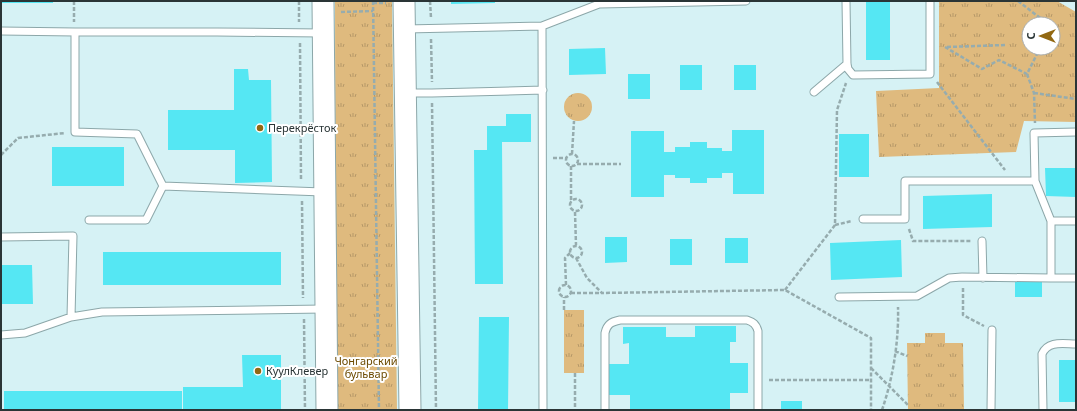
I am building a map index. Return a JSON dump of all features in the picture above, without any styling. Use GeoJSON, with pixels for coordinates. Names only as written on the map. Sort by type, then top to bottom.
{"type":"FeatureCollection","features":[{"type":"Feature","properties":{"kind":"main road"},"geometry":{"type":"LineString","coordinates":[[398,2],[405,29],[410,410]]}},
{"type":"Feature","properties":{"kind":"main road"},"geometry":{"type":"LineString","coordinates":[[327,410],[324,33],[329,6]]}},
{"type":"Feature","properties":{"kind":"lane"},"geometry":{"type":"LineString","coordinates":[[405,29],[542,26],[599,4],[746,1]]}},
{"type":"Feature","properties":{"kind":"lane"},"geometry":{"type":"LineString","coordinates":[[846,1],[847,64],[850,73],[853,75],[930,74],[930,1]]}},
{"type":"Feature","properties":{"kind":"lane"},"geometry":{"type":"LineString","coordinates":[[542,26],[543,410]]}},
{"type":"Feature","properties":{"kind":"lane"},"geometry":{"type":"LineString","coordinates":[[1,31],[324,33]]}},
{"type":"Feature","properties":{"kind":"lane"},"geometry":{"type":"LineString","coordinates":[[75,32],[75,132],[137,134],[164,186]]}},
{"type":"Feature","properties":{"kind":"lane"},"geometry":{"type":"LineString","coordinates":[[814,92],[847,64]]}},
{"type":"Feature","properties":{"kind":"lane"},"geometry":{"type":"LineString","coordinates":[[405,93],[542,90]]}},
{"type":"Feature","properties":{"kind":"lane"},"geometry":{"type":"LineString","coordinates":[[1051,278],[1051,221],[1035,181],[1034,133],[1076,132]]}},
{"type":"Feature","properties":{"kind":"lane"},"geometry":{"type":"LineString","coordinates":[[863,220],[905,220],[905,181],[1035,181]]}},
{"type":"Feature","properties":{"kind":"lane"},"geometry":{"type":"LineString","coordinates":[[164,186],[325,192]]}},
{"type":"Feature","properties":{"kind":"lane"},"geometry":{"type":"LineString","coordinates":[[89,220],[146,220],[164,186]]}},
{"type":"Feature","properties":{"kind":"lane"},"geometry":{"type":"LineString","coordinates":[[1051,221],[1076,221]]}},
{"type":"Feature","properties":{"kind":"lane"},"geometry":{"type":"LineString","coordinates":[[1,237],[73,236],[72,317]]}},
{"type":"Feature","properties":{"kind":"lane"},"geometry":{"type":"LineString","coordinates":[[982,241],[983,278]]}},
{"type":"Feature","properties":{"kind":"lane"},"geometry":{"type":"LineString","coordinates":[[839,298],[917,296],[949,278],[1076,278]]}},
{"type":"Feature","properties":{"kind":"lane"},"geometry":{"type":"LineString","coordinates":[[1,335],[25,334],[72,317],[102,312],[326,309]]}},
{"type":"Feature","properties":{"kind":"lane"},"geometry":{"type":"LineString","coordinates":[[605,410],[605,333],[606,327],[612,322],[620,320],[747,320],[752,322],[758,331],[758,410]]}},
{"type":"Feature","properties":{"kind":"lane"},"geometry":{"type":"LineString","coordinates":[[991,410],[992,330]]}},
{"type":"Feature","properties":{"kind":"lane"},"geometry":{"type":"LineString","coordinates":[[1043,410],[1042,354],[1044,349],[1053,344],[1076,344]]}},
{"type":"Feature","properties":{"kind":"path"},"geometry":{"type":"LineString","coordinates":[[74,1],[75,32]]}},
{"type":"Feature","properties":{"kind":"path"},"geometry":{"type":"LineString","coordinates":[[299,1],[305,410]]}},
{"type":"Feature","properties":{"kind":"path"},"geometry":{"type":"LineString","coordinates":[[430,1],[436,410]]}},
{"type":"Feature","properties":{"kind":"path"},"geometry":{"type":"LineString","coordinates":[[1018,1],[1038,16]]}},
{"type":"Feature","properties":{"kind":"path"},"geometry":{"type":"LineString","coordinates":[[379,410],[373,2],[398,2]]}},
{"type":"Feature","properties":{"kind":"path"},"geometry":{"type":"LineString","coordinates":[[329,6],[373,11]]}},
{"type":"Feature","properties":{"kind":"path"},"geometry":{"type":"LineString","coordinates":[[930,47],[1006,45]]}},
{"type":"Feature","properties":{"kind":"path"},"geometry":{"type":"LineString","coordinates":[[945,47],[982,68],[999,60],[1027,74],[1034,93],[1034,133]]}},
{"type":"Feature","properties":{"kind":"path"},"geometry":{"type":"LineString","coordinates":[[1027,74],[1036,56]]}},
{"type":"Feature","properties":{"kind":"path"},"geometry":{"type":"LineString","coordinates":[[785,290],[835,225],[837,110],[850,73]]}},
{"type":"Feature","properties":{"kind":"path"},"geometry":{"type":"LineString","coordinates":[[930,74],[1013,181]]}},
{"type":"Feature","properties":{"kind":"path"},"geometry":{"type":"LineString","coordinates":[[1034,93],[1076,99]]}},
{"type":"Feature","properties":{"kind":"path"},"geometry":{"type":"LineString","coordinates":[[572,154],[574,121]]}},
{"type":"Feature","properties":{"kind":"path"},"geometry":{"type":"LineString","coordinates":[[1,155],[18,138],[75,132]]}},
{"type":"Feature","properties":{"kind":"path"},"geometry":{"type":"LineString","coordinates":[[575,212],[571,210],[569,206],[571,200],[571,166],[567,162],[566,158],[568,155],[572,154],[578,156],[579,160],[577,164]]}},
{"type":"Feature","properties":{"kind":"path"},"geometry":{"type":"LineString","coordinates":[[571,166],[577,164],[621,164]]}},
{"type":"Feature","properties":{"kind":"path"},"geometry":{"type":"LineString","coordinates":[[571,200],[578,199],[582,203],[580,209],[575,212]]}},
{"type":"Feature","properties":{"kind":"path"},"geometry":{"type":"LineString","coordinates":[[575,212],[576,245]]}},
{"type":"Feature","properties":{"kind":"path"},"geometry":{"type":"LineString","coordinates":[[835,225],[863,220]]}},
{"type":"Feature","properties":{"kind":"path"},"geometry":{"type":"LineString","coordinates":[[905,220],[913,241],[982,241]]}},
{"type":"Feature","properties":{"kind":"path"},"geometry":{"type":"LineString","coordinates":[[570,253],[574,258],[578,258],[582,255],[583,252],[581,248],[576,245]]}},
{"type":"Feature","properties":{"kind":"path"},"geometry":{"type":"LineString","coordinates":[[566,285],[565,258],[570,253],[571,249],[576,245]]}},
{"type":"Feature","properties":{"kind":"path"},"geometry":{"type":"LineString","coordinates":[[962,277],[963,316],[992,330]]}},
{"type":"Feature","properties":{"kind":"path"},"geometry":{"type":"LineString","coordinates":[[566,285],[571,288],[571,293]]}},
{"type":"Feature","properties":{"kind":"path"},"geometry":{"type":"LineString","coordinates":[[564,310],[564,297],[560,294],[559,290],[562,286],[566,285]]}},
{"type":"Feature","properties":{"kind":"path"},"geometry":{"type":"LineString","coordinates":[[564,297],[571,293],[602,293]]}},
{"type":"Feature","properties":{"kind":"path"},"geometry":{"type":"LineString","coordinates":[[882,410],[890,387],[899,325],[898,297]]}},
{"type":"Feature","properties":{"kind":"path"},"geometry":{"type":"LineString","coordinates":[[895,351],[907,356]]}},
{"type":"Feature","properties":{"kind":"path"},"geometry":{"type":"LineString","coordinates":[[871,368],[908,405]]}},
{"type":"Feature","properties":{"kind":"path"},"geometry":{"type":"LineString","coordinates":[[575,372],[575,410]]}},
{"type":"Feature","properties":{"kind":"path"},"geometry":{"type":"LineString","coordinates":[[758,380],[871,380]]}},
{"type":"Feature","properties":{"kind":"green space","name":"Чонгарский бульвар"},"geometry":{"type":"Polygon","coordinates":[[[335,1],[392,1],[397,410],[336,410],[335,1]]]}},
{"type":"Feature","properties":{"kind":"green space"},"geometry":{"type":"Polygon","coordinates":[[[939,1],[1057,1],[1076,12],[1076,122],[1024,121],[1016,152],[879,157],[876,91],[939,88],[939,1]]]}},
{"type":"Feature","properties":{"kind":"green space"},"geometry":{"type":"Polygon","coordinates":[[[578,93],[588,97],[592,107],[588,117],[578,121],[568,117],[564,107],[568,97],[578,93]]]}},
{"type":"Feature","properties":{"kind":"green space"},"geometry":{"type":"Polygon","coordinates":[[[564,310],[584,310],[584,373],[564,373],[564,310]]]}},
{"type":"Feature","properties":{"kind":"green space"},"geometry":{"type":"Polygon","coordinates":[[[925,333],[945,333],[945,343],[963,343],[964,410],[908,410],[907,343],[925,343],[925,333]]]}},
{"type":"Feature","properties":{"kind":"building"},"geometry":{"type":"Polygon","coordinates":[[[1,1],[53,1],[53,3],[1,3],[1,1]]]}},
{"type":"Feature","properties":{"kind":"building"},"geometry":{"type":"Polygon","coordinates":[[[451,1],[495,1],[495,3],[451,4],[451,1]]]}},
{"type":"Feature","properties":{"kind":"building"},"geometry":{"type":"Polygon","coordinates":[[[866,1],[890,1],[890,60],[866,60],[866,1]]]}},
{"type":"Feature","properties":{"kind":"building"},"geometry":{"type":"Polygon","coordinates":[[[605,48],[606,74],[569,75],[569,49],[605,48]]]}},
{"type":"Feature","properties":{"kind":"building"},"geometry":{"type":"Polygon","coordinates":[[[680,65],[702,65],[702,90],[680,90],[680,65]]]}},
{"type":"Feature","properties":{"kind":"building"},"geometry":{"type":"Polygon","coordinates":[[[734,65],[756,65],[756,90],[734,90],[734,65]]]}},
{"type":"Feature","properties":{"kind":"building"},"geometry":{"type":"Polygon","coordinates":[[[234,69],[248,69],[249,80],[271,80],[272,182],[235,183],[235,150],[168,150],[168,110],[234,110],[234,69]]]}},
{"type":"Feature","properties":{"kind":"building"},"geometry":{"type":"Polygon","coordinates":[[[628,74],[650,74],[650,99],[628,99],[628,74]]]}},
{"type":"Feature","properties":{"kind":"building"},"geometry":{"type":"Polygon","coordinates":[[[506,114],[531,114],[531,142],[502,142],[503,284],[475,284],[474,150],[487,150],[487,126],[506,126],[506,114]]]}},
{"type":"Feature","properties":{"kind":"building"},"geometry":{"type":"Polygon","coordinates":[[[732,130],[764,130],[764,194],[733,194],[733,173],[722,173],[722,178],[707,178],[707,183],[690,183],[690,178],[675,178],[675,175],[664,175],[664,197],[631,197],[631,131],[664,131],[664,152],[675,152],[675,147],[690,147],[690,142],[707,142],[707,148],[722,148],[722,151],[732,151],[732,130]]]}},
{"type":"Feature","properties":{"kind":"building"},"geometry":{"type":"Polygon","coordinates":[[[839,134],[869,134],[869,177],[839,177],[839,134]]]}},
{"type":"Feature","properties":{"kind":"building"},"geometry":{"type":"Polygon","coordinates":[[[52,147],[124,147],[124,186],[52,186],[52,147]]]}},
{"type":"Feature","properties":{"kind":"building"},"geometry":{"type":"Polygon","coordinates":[[[1045,168],[1076,168],[1076,197],[1046,196],[1045,168]]]}},
{"type":"Feature","properties":{"kind":"building"},"geometry":{"type":"Polygon","coordinates":[[[992,194],[992,227],[923,229],[923,196],[992,194]]]}},
{"type":"Feature","properties":{"kind":"building"},"geometry":{"type":"Polygon","coordinates":[[[605,237],[627,237],[627,262],[605,263],[605,237]]]}},
{"type":"Feature","properties":{"kind":"building"},"geometry":{"type":"Polygon","coordinates":[[[725,238],[748,238],[748,263],[725,263],[725,238]]]}},
{"type":"Feature","properties":{"kind":"building"},"geometry":{"type":"Polygon","coordinates":[[[670,239],[692,239],[692,265],[670,265],[670,239]]]}},
{"type":"Feature","properties":{"kind":"building"},"geometry":{"type":"Polygon","coordinates":[[[901,240],[902,277],[831,280],[830,243],[901,240]]]}},
{"type":"Feature","properties":{"kind":"building"},"geometry":{"type":"Polygon","coordinates":[[[103,252],[281,252],[281,285],[103,285],[103,252]]]}},
{"type":"Feature","properties":{"kind":"building"},"geometry":{"type":"Polygon","coordinates":[[[1,265],[32,265],[33,304],[1,304],[1,265]]]}},
{"type":"Feature","properties":{"kind":"building"},"geometry":{"type":"Polygon","coordinates":[[[1042,280],[1042,297],[1015,297],[1015,281],[1042,280]]]}},
{"type":"Feature","properties":{"kind":"building"},"geometry":{"type":"Polygon","coordinates":[[[479,317],[509,317],[508,410],[478,410],[479,317]]]}},
{"type":"Feature","properties":{"kind":"building"},"geometry":{"type":"Polygon","coordinates":[[[695,326],[736,326],[736,342],[730,342],[730,363],[748,363],[748,393],[730,393],[730,410],[630,410],[630,395],[608,395],[608,364],[629,364],[629,343],[623,344],[623,327],[666,327],[666,337],[695,337],[695,326]]]}},
{"type":"Feature","properties":{"kind":"building"},"geometry":{"type":"Polygon","coordinates":[[[242,355],[281,355],[281,410],[183,410],[183,387],[243,387],[242,355]]]}},
{"type":"Feature","properties":{"kind":"building"},"geometry":{"type":"Polygon","coordinates":[[[1059,360],[1076,360],[1076,402],[1059,402],[1059,360]]]}},
{"type":"Feature","properties":{"kind":"building"},"geometry":{"type":"Polygon","coordinates":[[[4,391],[182,391],[182,410],[4,410],[4,391]]]}},
{"type":"Feature","properties":{"kind":"building"},"geometry":{"type":"Polygon","coordinates":[[[781,401],[802,401],[802,410],[781,410],[781,401]]]}},
{"type":"Feature","properties":{"kind":"place","name":"Перекрёсток"},"geometry":{"type":"Point","coordinates":[260,128]}},
{"type":"Feature","properties":{"kind":"place","name":"КуулКлевер"},"geometry":{"type":"Point","coordinates":[258,371]}}]}
